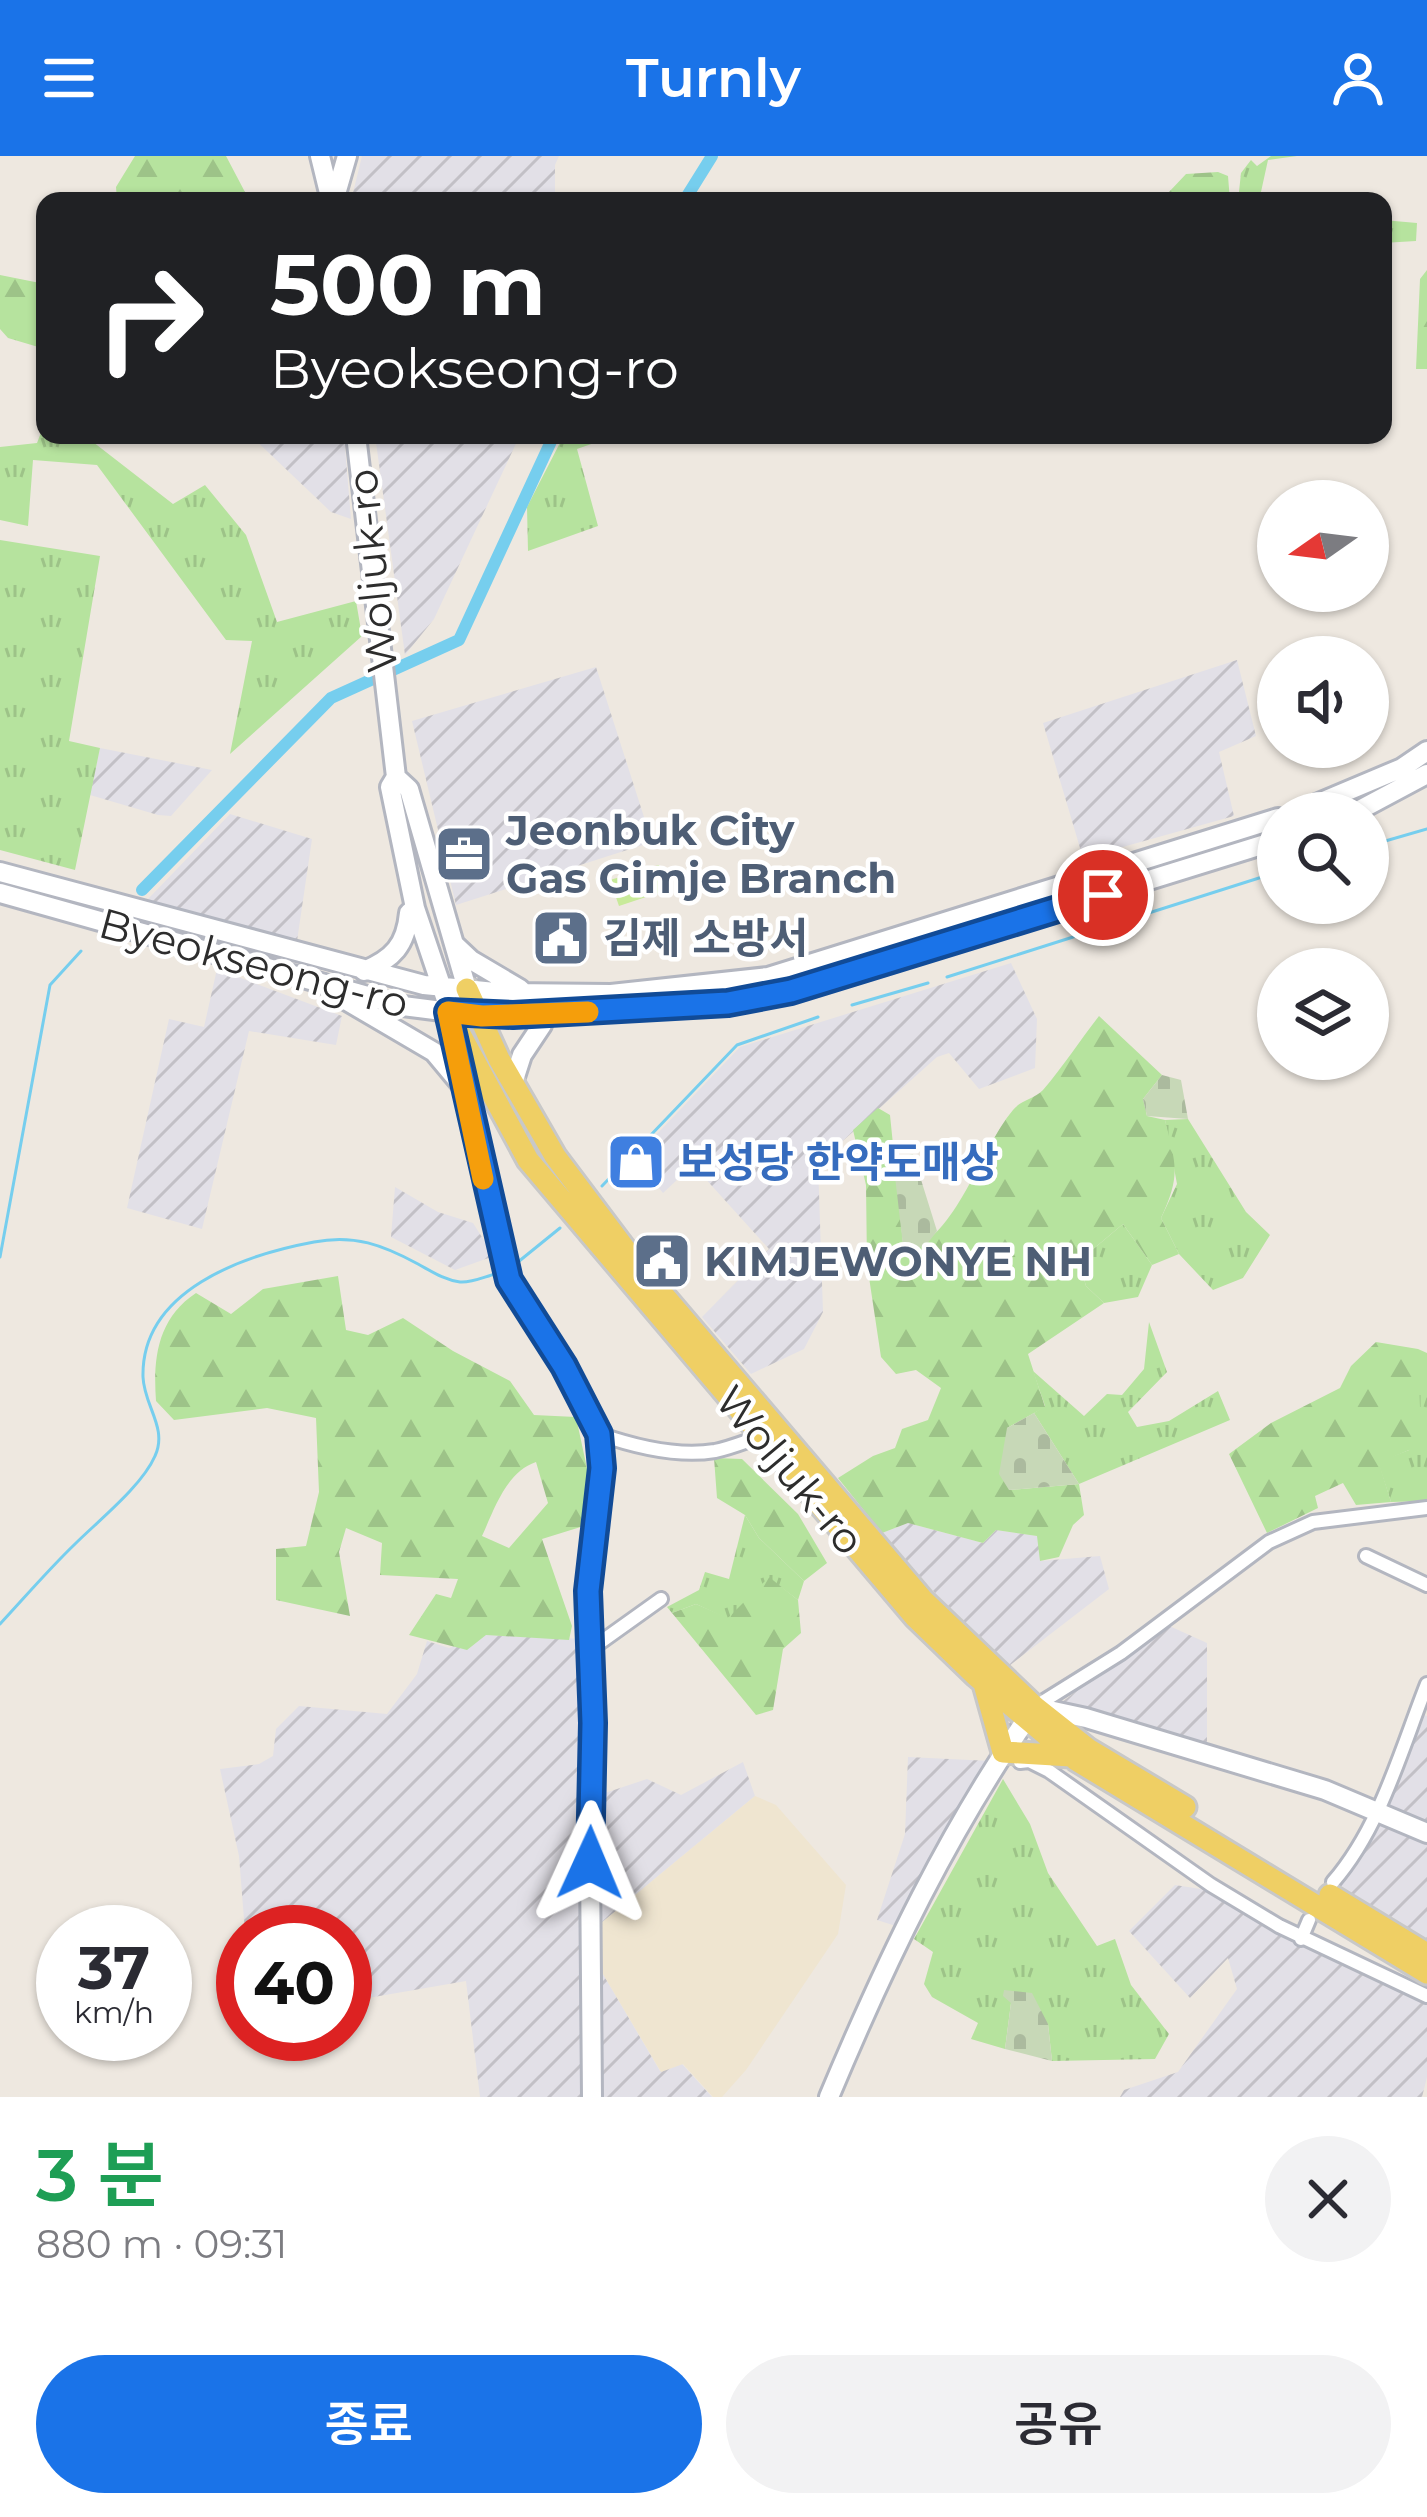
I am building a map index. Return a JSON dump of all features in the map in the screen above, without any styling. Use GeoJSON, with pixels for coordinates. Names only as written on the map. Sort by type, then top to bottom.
{"type":"FeatureCollection","features":[{"type":"Feature","properties":{"kind":"main road"},"geometry":{"type":"LineString","coordinates":[[315,156],[329,192]]}},
{"type":"Feature","properties":{"kind":"main road"},"geometry":{"type":"LineString","coordinates":[[331,192],[332,156]]}},
{"type":"Feature","properties":{"kind":"main road"},"geometry":{"type":"LineString","coordinates":[[333,192],[347,156]]}},
{"type":"Feature","properties":{"kind":"main road","name":"Woljuk-ro"},"geometry":{"type":"LineString","coordinates":[[357,444],[396,778],[390,787],[396,829],[448,1012],[528,1160],[915,1617],[984,1683],[1427,1954]]}},
{"type":"Feature","properties":{"kind":"main road"},"geometry":{"type":"LineString","coordinates":[[1346,792],[1427,752]]}},
{"type":"Feature","properties":{"kind":"main road"},"geometry":{"type":"LineString","coordinates":[[1389,794],[1427,774]]}},
{"type":"Feature","properties":{"kind":"main road","name":"Woljuk-ro"},"geometry":{"type":"LineString","coordinates":[[396,778],[409,789],[452,943],[478,1016],[555,1156],[631,1257],[923,1600],[1071,1756],[1427,1972]]}},
{"type":"Feature","properties":{"kind":"main road","name":"Byeokseong-ro"},"geometry":{"type":"LineString","coordinates":[[0,872],[364,971],[440,987],[611,994],[768,977],[1257,825]]}},
{"type":"Feature","properties":{"kind":"main road","name":"Byeokseong-ro"},"geometry":{"type":"LineString","coordinates":[[0,893],[403,1006],[478,1016],[545,1014],[728,1003],[791,991],[1257,847]]}},
{"type":"Feature","properties":{"kind":"main road"},"geometry":{"type":"LineString","coordinates":[[364,971],[395,953],[415,908]]}},
{"type":"Feature","properties":{"kind":"main road"},"geometry":{"type":"LineString","coordinates":[[452,943],[495,976],[530,993]]}},
{"type":"Feature","properties":{"kind":"main road"},"geometry":{"type":"LineString","coordinates":[[316,984],[434,1052],[462,1088]]}},
{"type":"Feature","properties":{"kind":"main road"},"geometry":{"type":"LineString","coordinates":[[448,1012],[509,1280],[564,1366],[599,1434],[602,1468],[589,1562],[592,2097]]}},
{"type":"Feature","properties":{"kind":"main road"},"geometry":{"type":"LineString","coordinates":[[513,1083],[522,1055],[545,1014]]}},
{"type":"Feature","properties":{"kind":"main road"},"geometry":{"type":"LineString","coordinates":[[984,1683],[1000,1758]]}},
{"type":"Feature","properties":{"kind":"main road"},"geometry":{"type":"LineString","coordinates":[[829,2097],[886,1963],[1000,1758],[1031,1712],[1086,1718],[1325,1790],[1427,1833]]}},
{"type":"Feature","properties":{"kind":"main road"},"geometry":{"type":"LineString","coordinates":[[1000,1758],[1071,1756]]}},
{"type":"Feature","properties":{"kind":"street"},"geometry":{"type":"LineString","coordinates":[[599,1434],[629,1444],[689,1451],[715,1451],[762,1436]]}},
{"type":"Feature","properties":{"kind":"street"},"geometry":{"type":"LineString","coordinates":[[1031,1712],[1121,1653],[1269,1542],[1313,1522],[1427,1508]]}},
{"type":"Feature","properties":{"kind":"street"},"geometry":{"type":"LineString","coordinates":[[1366,1556],[1427,1585]]}},
{"type":"Feature","properties":{"kind":"street"},"geometry":{"type":"LineString","coordinates":[[590,1649],[662,1599]]}},
{"type":"Feature","properties":{"kind":"street"},"geometry":{"type":"LineString","coordinates":[[1333,1882],[1349,1863],[1376,1811],[1427,1684]]}},
{"type":"Feature","properties":{"kind":"street"},"geometry":{"type":"LineString","coordinates":[[1000,1758],[1029,1761],[1049,1772],[1211,1886],[1301,1939],[1427,1996]]}},
{"type":"Feature","properties":{"kind":"street"},"geometry":{"type":"LineString","coordinates":[[1301,1939],[1309,1920]]}},
{"type":"Feature","properties":{"kind":"shaded area"},"geometry":{"type":"Polygon","coordinates":[[[362,156],[559,156],[555,192],[353,192],[362,156]]]}},
{"type":"Feature","properties":{"kind":"shaded area"},"geometry":{"type":"Polygon","coordinates":[[[259,444],[345,444],[351,519],[331,512],[259,444]]]}},
{"type":"Feature","properties":{"kind":"shaded area"},"geometry":{"type":"Polygon","coordinates":[[[376,444],[516,444],[434,619],[405,655],[376,444]]]}},
{"type":"Feature","properties":{"kind":"shaded area"},"geometry":{"type":"Polygon","coordinates":[[[1237,660],[1256,736],[1219,752],[1234,816],[1083,858],[1043,723],[1237,660]]]}},
{"type":"Feature","properties":{"kind":"shaded area"},"geometry":{"type":"Polygon","coordinates":[[[596,667],[652,842],[456,905],[412,721],[596,667]]]}},
{"type":"Feature","properties":{"kind":"shaded area"},"geometry":{"type":"Polygon","coordinates":[[[100,748],[212,770],[171,816],[158,815],[90,795],[100,748]]]}},
{"type":"Feature","properties":{"kind":"shaded area"},"geometry":{"type":"Polygon","coordinates":[[[230,814],[312,839],[297,941],[165,908],[148,899],[230,814]]]}},
{"type":"Feature","properties":{"kind":"shaded area"},"geometry":{"type":"Polygon","coordinates":[[[1011,963],[1037,1019],[1035,1068],[979,1089],[949,1053],[937,1057],[818,1163],[823,1312],[804,1349],[751,1374],[702,1317],[769,1249],[693,1165],[663,1193],[634,1158],[740,1047],[1011,963]]]}},
{"type":"Feature","properties":{"kind":"shaded area"},"geometry":{"type":"Polygon","coordinates":[[[217,969],[342,1016],[336,1045],[249,1031],[202,1229],[127,1208],[169,1019],[204,1027],[217,969]]]}},
{"type":"Feature","properties":{"kind":"shaded area"},"geometry":{"type":"Polygon","coordinates":[[[395,1187],[438,1212],[473,1223],[494,1256],[455,1270],[391,1237],[395,1187]]]}},
{"type":"Feature","properties":{"kind":"shaded area"},"geometry":{"type":"Polygon","coordinates":[[[908,1523],[983,1543],[996,1530],[1038,1536],[1041,1561],[1100,1556],[1109,1589],[1009,1666],[918,1576],[882,1533],[908,1523]]]}},
{"type":"Feature","properties":{"kind":"shaded area"},"geometry":{"type":"Polygon","coordinates":[[[1165,1624],[1207,1643],[1207,1745],[1062,1702],[1165,1624]]]}},
{"type":"Feature","properties":{"kind":"shaded area"},"geometry":{"type":"Polygon","coordinates":[[[486,1635],[586,1639],[584,2097],[480,2097],[466,1981],[372,1997],[372,1905],[243,1905],[239,1856],[220,1769],[259,1764],[273,1756],[276,1729],[299,1706],[387,1714],[417,1674],[427,1641],[449,1648],[486,1635]]]}},
{"type":"Feature","properties":{"kind":"shaded area"},"geometry":{"type":"Polygon","coordinates":[[[1423,1715],[1427,1716],[1427,1944],[1338,1888],[1385,1807],[1423,1715]]]}},
{"type":"Feature","properties":{"kind":"shaded area"},"geometry":{"type":"Polygon","coordinates":[[[908,1757],[991,1761],[899,1927],[877,1920],[905,1834],[908,1757]]]}},
{"type":"Feature","properties":{"kind":"shaded area"},"geometry":{"type":"Polygon","coordinates":[[[743,1762],[755,1796],[600,1924],[599,1795],[647,1779],[681,1795],[743,1762]]]}},
{"type":"Feature","properties":{"kind":"shaded area"},"geometry":{"type":"Polygon","coordinates":[[[755,1796],[776,1805],[846,1885],[838,1934],[746,2070],[722,2097],[713,2097],[683,2064],[661,2072],[600,1969],[600,1924],[755,1796]]]}},
{"type":"Feature","properties":{"kind":"shaded area"},"geometry":{"type":"Polygon","coordinates":[[[1175,1885],[1207,1890],[1427,2003],[1427,2077],[1422,2097],[1120,2097],[1124,2090],[1178,2072],[1237,1989],[1228,1958],[1190,1998],[1129,1931],[1175,1885]]]}},
{"type":"Feature","properties":{"kind":"shaded area"},"geometry":{"type":"Polygon","coordinates":[[[600,1969],[660,2071],[682,2064],[712,2097],[602,2097],[600,1969]]]}},
{"type":"Feature","properties":{"kind":"green space"},"geometry":{"type":"Polygon","coordinates":[[[135,156],[226,156],[245,192],[116,192],[135,156]]]}},
{"type":"Feature","properties":{"kind":"green space"},"geometry":{"type":"Polygon","coordinates":[[[1271,156],[1297,156],[1268,160],[1261,192],[1239,192],[1241,173],[1251,160],[1257,166],[1271,156]]]}},
{"type":"Feature","properties":{"kind":"green space"},"geometry":{"type":"Polygon","coordinates":[[[1186,174],[1228,176],[1229,192],[1169,192],[1186,174]]]}},
{"type":"Feature","properties":{"kind":"green space"},"geometry":{"type":"Polygon","coordinates":[[[1392,221],[1417,223],[1416,241],[1392,242],[1392,221]]]}},
{"type":"Feature","properties":{"kind":"green space"},"geometry":{"type":"Polygon","coordinates":[[[1427,270],[1427,369],[1416,369],[1420,279],[1427,270]]]}},
{"type":"Feature","properties":{"kind":"green space"},"geometry":{"type":"Polygon","coordinates":[[[0,275],[36,282],[36,346],[8,338],[0,329],[0,275]]]}},
{"type":"Feature","properties":{"kind":"green space"},"geometry":{"type":"Polygon","coordinates":[[[96,444],[173,504],[205,485],[246,535],[277,622],[356,601],[362,636],[230,754],[252,641],[226,640],[97,465],[33,460],[28,526],[0,520],[0,447],[96,444]]]}},
{"type":"Feature","properties":{"kind":"green space"},"geometry":{"type":"Polygon","coordinates":[[[559,444],[591,444],[577,449],[598,526],[528,551],[527,507],[559,444]]]}},
{"type":"Feature","properties":{"kind":"green space"},"geometry":{"type":"Polygon","coordinates":[[[0,540],[100,556],[69,741],[100,748],[75,870],[0,850],[0,540]]]}},
{"type":"Feature","properties":{"kind":"green space"},"geometry":{"type":"Polygon","coordinates":[[[659,865],[667,890],[619,906],[610,880],[659,865]]]}},
{"type":"Feature","properties":{"kind":"green space"},"geometry":{"type":"Polygon","coordinates":[[[1099,1016],[1162,1075],[1143,1099],[1147,1116],[1165,1120],[1172,1148],[1174,1180],[1161,1218],[1179,1254],[1152,1265],[1123,1224],[1079,1261],[1086,1286],[1104,1303],[1028,1354],[1045,1407],[1007,1428],[1009,1490],[1079,1484],[1084,1515],[1073,1525],[1059,1557],[1040,1561],[1037,1536],[996,1530],[983,1543],[908,1523],[882,1533],[838,1478],[895,1448],[902,1429],[928,1420],[941,1388],[916,1370],[896,1374],[881,1357],[867,1264],[866,1185],[853,1130],[878,1108],[890,1115],[904,1253],[939,1230],[1013,1110],[1043,1090],[1099,1016]]]}},
{"type":"Feature","properties":{"kind":"green space"},"geometry":{"type":"Polygon","coordinates":[[[1162,1075],[1181,1080],[1188,1119],[1147,1116],[1143,1099],[1162,1075]]]}},
{"type":"Feature","properties":{"kind":"green space"},"geometry":{"type":"Polygon","coordinates":[[[1188,1119],[1246,1212],[1270,1235],[1243,1278],[1213,1290],[1179,1254],[1161,1218],[1177,1184],[1165,1120],[1188,1119]]]}},
{"type":"Feature","properties":{"kind":"green space"},"geometry":{"type":"Polygon","coordinates":[[[913,1154],[937,1231],[927,1244],[904,1254],[893,1159],[913,1154]]]}},
{"type":"Feature","properties":{"kind":"green space"},"geometry":{"type":"Polygon","coordinates":[[[1123,1224],[1152,1265],[1138,1297],[1104,1303],[1086,1286],[1079,1261],[1123,1224]]]}},
{"type":"Feature","properties":{"kind":"green space"},"geometry":{"type":"Polygon","coordinates":[[[338,1276],[346,1330],[368,1335],[403,1318],[510,1381],[534,1415],[576,1417],[588,1473],[587,1525],[542,1539],[572,1626],[569,1640],[486,1635],[467,1650],[409,1635],[436,1594],[451,1598],[458,1579],[380,1575],[382,1543],[346,1528],[339,1552],[350,1616],[276,1600],[276,1549],[306,1546],[319,1492],[316,1418],[267,1408],[174,1420],[156,1401],[155,1385],[160,1341],[183,1303],[196,1293],[231,1314],[263,1289],[338,1276]],[[536,1462],[509,1483],[482,1536],[509,1548],[548,1503],[536,1462]]]}},
{"type":"Feature","properties":{"kind":"green space"},"geometry":{"type":"Polygon","coordinates":[[[1149,1322],[1167,1372],[1128,1412],[1137,1427],[1169,1421],[1218,1391],[1230,1420],[1079,1484],[1034,1413],[1045,1406],[1033,1371],[1084,1416],[1107,1394],[1122,1395],[1144,1369],[1149,1322]]]}},
{"type":"Feature","properties":{"kind":"green space"},"geometry":{"type":"Polygon","coordinates":[[[1376,1342],[1418,1349],[1421,1437],[1409,1450],[1379,1463],[1391,1502],[1356,1505],[1343,1483],[1315,1496],[1318,1508],[1267,1533],[1229,1454],[1271,1423],[1340,1388],[1351,1366],[1376,1342]]]}},
{"type":"Feature","properties":{"kind":"green space"},"geometry":{"type":"Polygon","coordinates":[[[1418,1349],[1427,1353],[1427,1501],[1391,1502],[1378,1462],[1409,1450],[1418,1349]]]}},
{"type":"Feature","properties":{"kind":"green space"},"geometry":{"type":"Polygon","coordinates":[[[1034,1413],[1079,1484],[1009,1490],[999,1474],[1007,1428],[1034,1413]]]}},
{"type":"Feature","properties":{"kind":"green space"},"geometry":{"type":"Polygon","coordinates":[[[714,1458],[742,1459],[798,1514],[827,1563],[804,1581],[759,1538],[745,1515],[717,1498],[714,1458]]]}},
{"type":"Feature","properties":{"kind":"green space"},"geometry":{"type":"Polygon","coordinates":[[[745,1515],[759,1538],[804,1581],[798,1600],[769,1578],[728,1619],[696,1604],[672,1613],[667,1607],[699,1590],[705,1572],[729,1579],[745,1515]]]}},
{"type":"Feature","properties":{"kind":"green space"},"geometry":{"type":"Polygon","coordinates":[[[769,1577],[798,1600],[801,1633],[783,1649],[773,1710],[756,1715],[672,1613],[696,1604],[728,1618],[769,1577]]]}},
{"type":"Feature","properties":{"kind":"green space"},"geometry":{"type":"Polygon","coordinates":[[[1003,1779],[1030,1824],[1048,1873],[1097,1946],[1115,1939],[1131,1985],[1169,2034],[1155,2059],[1052,2061],[1048,2024],[1011,2003],[1005,2049],[971,2039],[978,2023],[932,1997],[924,1984],[933,1952],[914,1939],[1003,1779]]]}},
{"type":"Feature","properties":{"kind":"green space"},"geometry":{"type":"Polygon","coordinates":[[[1004,1990],[1032,1993],[1048,2024],[1052,2061],[1005,2049],[1011,2003],[1003,1996],[1004,1990]]]}},
{"type":"Feature","properties":{"kind":"waterway"},"geometry":{"type":"LineString","coordinates":[[690,192],[712,156]]}},
{"type":"Feature","properties":{"kind":"waterway"},"geometry":{"type":"LineString","coordinates":[[142,890],[331,698],[459,640],[550,444]]}},
{"type":"Feature","properties":{"kind":"waterway"},"geometry":{"type":"LineString","coordinates":[[1389,840],[1427,829]]}},
{"type":"Feature","properties":{"kind":"waterway"},"geometry":{"type":"LineString","coordinates":[[947,977],[1257,879]]}},
{"type":"Feature","properties":{"kind":"waterway"},"geometry":{"type":"LineString","coordinates":[[0,1257],[50,985],[81,951]]}},
{"type":"Feature","properties":{"kind":"waterway"},"geometry":{"type":"LineString","coordinates":[[852,1005],[928,983]]}},
{"type":"Feature","properties":{"kind":"waterway"},"geometry":{"type":"LineString","coordinates":[[602,1186],[737,1045],[818,1017]]}},
{"type":"Feature","properties":{"kind":"waterway"},"geometry":{"type":"LineString","coordinates":[[518,1262],[560,1228]]}},
{"type":"Feature","properties":{"kind":"waterway"},"geometry":{"type":"LineString","coordinates":[[0,1624],[149,1467],[159,1436],[144,1388],[147,1347],[159,1321],[201,1282],[257,1256],[342,1239],[380,1247],[454,1281],[495,1274]]}},
{"type":"Feature","properties":{"kind":"slow traffic"},"geometry":{"type":"LineString","coordinates":[[483,1179],[448,1012],[482,1016],[588,1012]]}},
{"type":"Feature","properties":{"kind":"place","name":"Jeonbuk City Gas Gimje Branch"},"geometry":{"type":"Point","coordinates":[464,854]}},
{"type":"Feature","properties":{"kind":"place","name":"김제 소방서"},"geometry":{"type":"Point","coordinates":[561,938]}},
{"type":"Feature","properties":{"kind":"place","name":"보성당 한약도매상"},"geometry":{"type":"Point","coordinates":[636,1162]}},
{"type":"Feature","properties":{"kind":"place","name":"KIMJEWONYE NH"},"geometry":{"type":"Point","coordinates":[662,1261]}},
{"type":"Feature","properties":{"kind":"route"},"geometry":{"type":"LineString","coordinates":[[590,1863],[593,1723],[588,1591],[602,1468],[599,1434],[555,1350],[509,1280],[448,1012],[482,1016],[728,1003],[791,991],[1103,895]]}}]}
